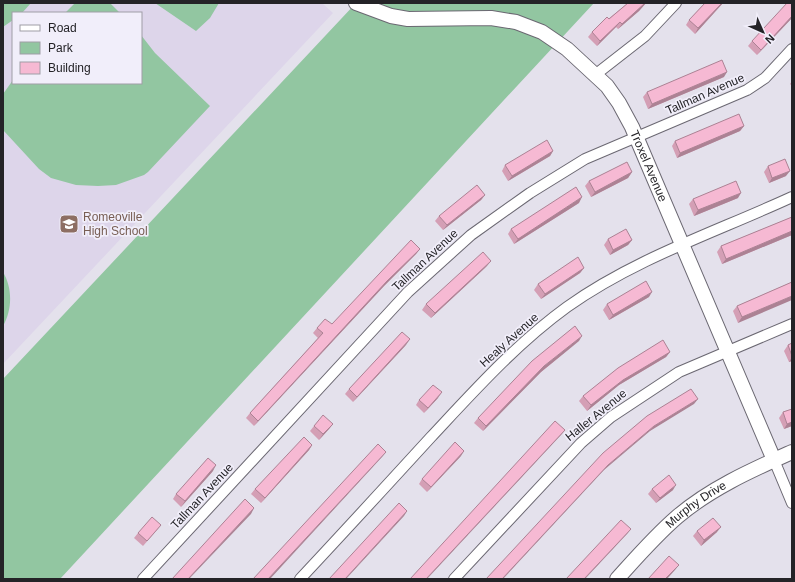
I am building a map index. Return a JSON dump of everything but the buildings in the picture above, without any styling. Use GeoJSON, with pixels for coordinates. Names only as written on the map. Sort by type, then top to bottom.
{"type":"FeatureCollection","features":[{"type":"Feature","properties":{"kind":"street","name":"Troxel Avenue"},"geometry":{"type":"LineString","coordinates":[[356,3],[391,16],[408,19],[491,18],[516,22],[542,32],[556,40],[595,75],[619,103],[636,138],[792,504]]}},
{"type":"Feature","properties":{"kind":"street"},"geometry":{"type":"LineString","coordinates":[[595,75],[645,36],[676,3]]}},
{"type":"Feature","properties":{"kind":"street","name":"Tallman Avenue"},"geometry":{"type":"LineString","coordinates":[[143,579],[408,292],[484,224],[585,159],[747,90],[765,78],[792,49]]}},
{"type":"Feature","properties":{"kind":"street","name":"Healy Avenue"},"geometry":{"type":"LineString","coordinates":[[300,579],[479,386],[519,346],[567,307],[636,266],[682,244],[792,197]]}},
{"type":"Feature","properties":{"kind":"street","name":"Haller Avenue"},"geometry":{"type":"LineString","coordinates":[[454,579],[581,442],[611,417],[679,372],[792,324]]}},
{"type":"Feature","properties":{"kind":"street","name":"Murphy Drive"},"geometry":{"type":"LineString","coordinates":[[617,579],[661,532],[692,506],[731,481],[792,452]]}},
{"type":"Feature","properties":{"kind":"shaded area","name":"Romeoville High School"},"geometry":{"type":"Polygon","coordinates":[[[3,3],[322,3],[333,13],[3,364],[3,3]]]}},
{"type":"Feature","properties":{"kind":"green space"},"geometry":{"type":"Polygon","coordinates":[[[3,3],[31,3],[23,12],[12,12],[12,21],[3,27],[3,3]]]}},
{"type":"Feature","properties":{"kind":"green space"},"geometry":{"type":"Polygon","coordinates":[[[75,3],[110,3],[119,12],[66,12],[75,3]]]}},
{"type":"Feature","properties":{"kind":"green space"},"geometry":{"type":"Polygon","coordinates":[[[155,3],[219,3],[210,18],[196,31],[155,3]]]}},
{"type":"Feature","properties":{"kind":"green space"},"geometry":{"type":"Polygon","coordinates":[[[356,3],[594,3],[60,579],[3,579],[3,379],[356,3]]]}},
{"type":"Feature","properties":{"kind":"green space"},"geometry":{"type":"Polygon","coordinates":[[[142,36],[155,53],[210,106],[144,175],[116,185],[76,185],[51,178],[39,169],[3,130],[3,94],[12,81],[12,84],[142,84],[142,36]]]}},
{"type":"Feature","properties":{"kind":"green space"},"geometry":{"type":"Polygon","coordinates":[[[3,272],[10,292],[10,306],[3,326],[3,272]]]}},
{"type":"Feature","properties":{"kind":"place","name":"Romeoville High School"},"geometry":{"type":"Point","coordinates":[69,224]}}]}
